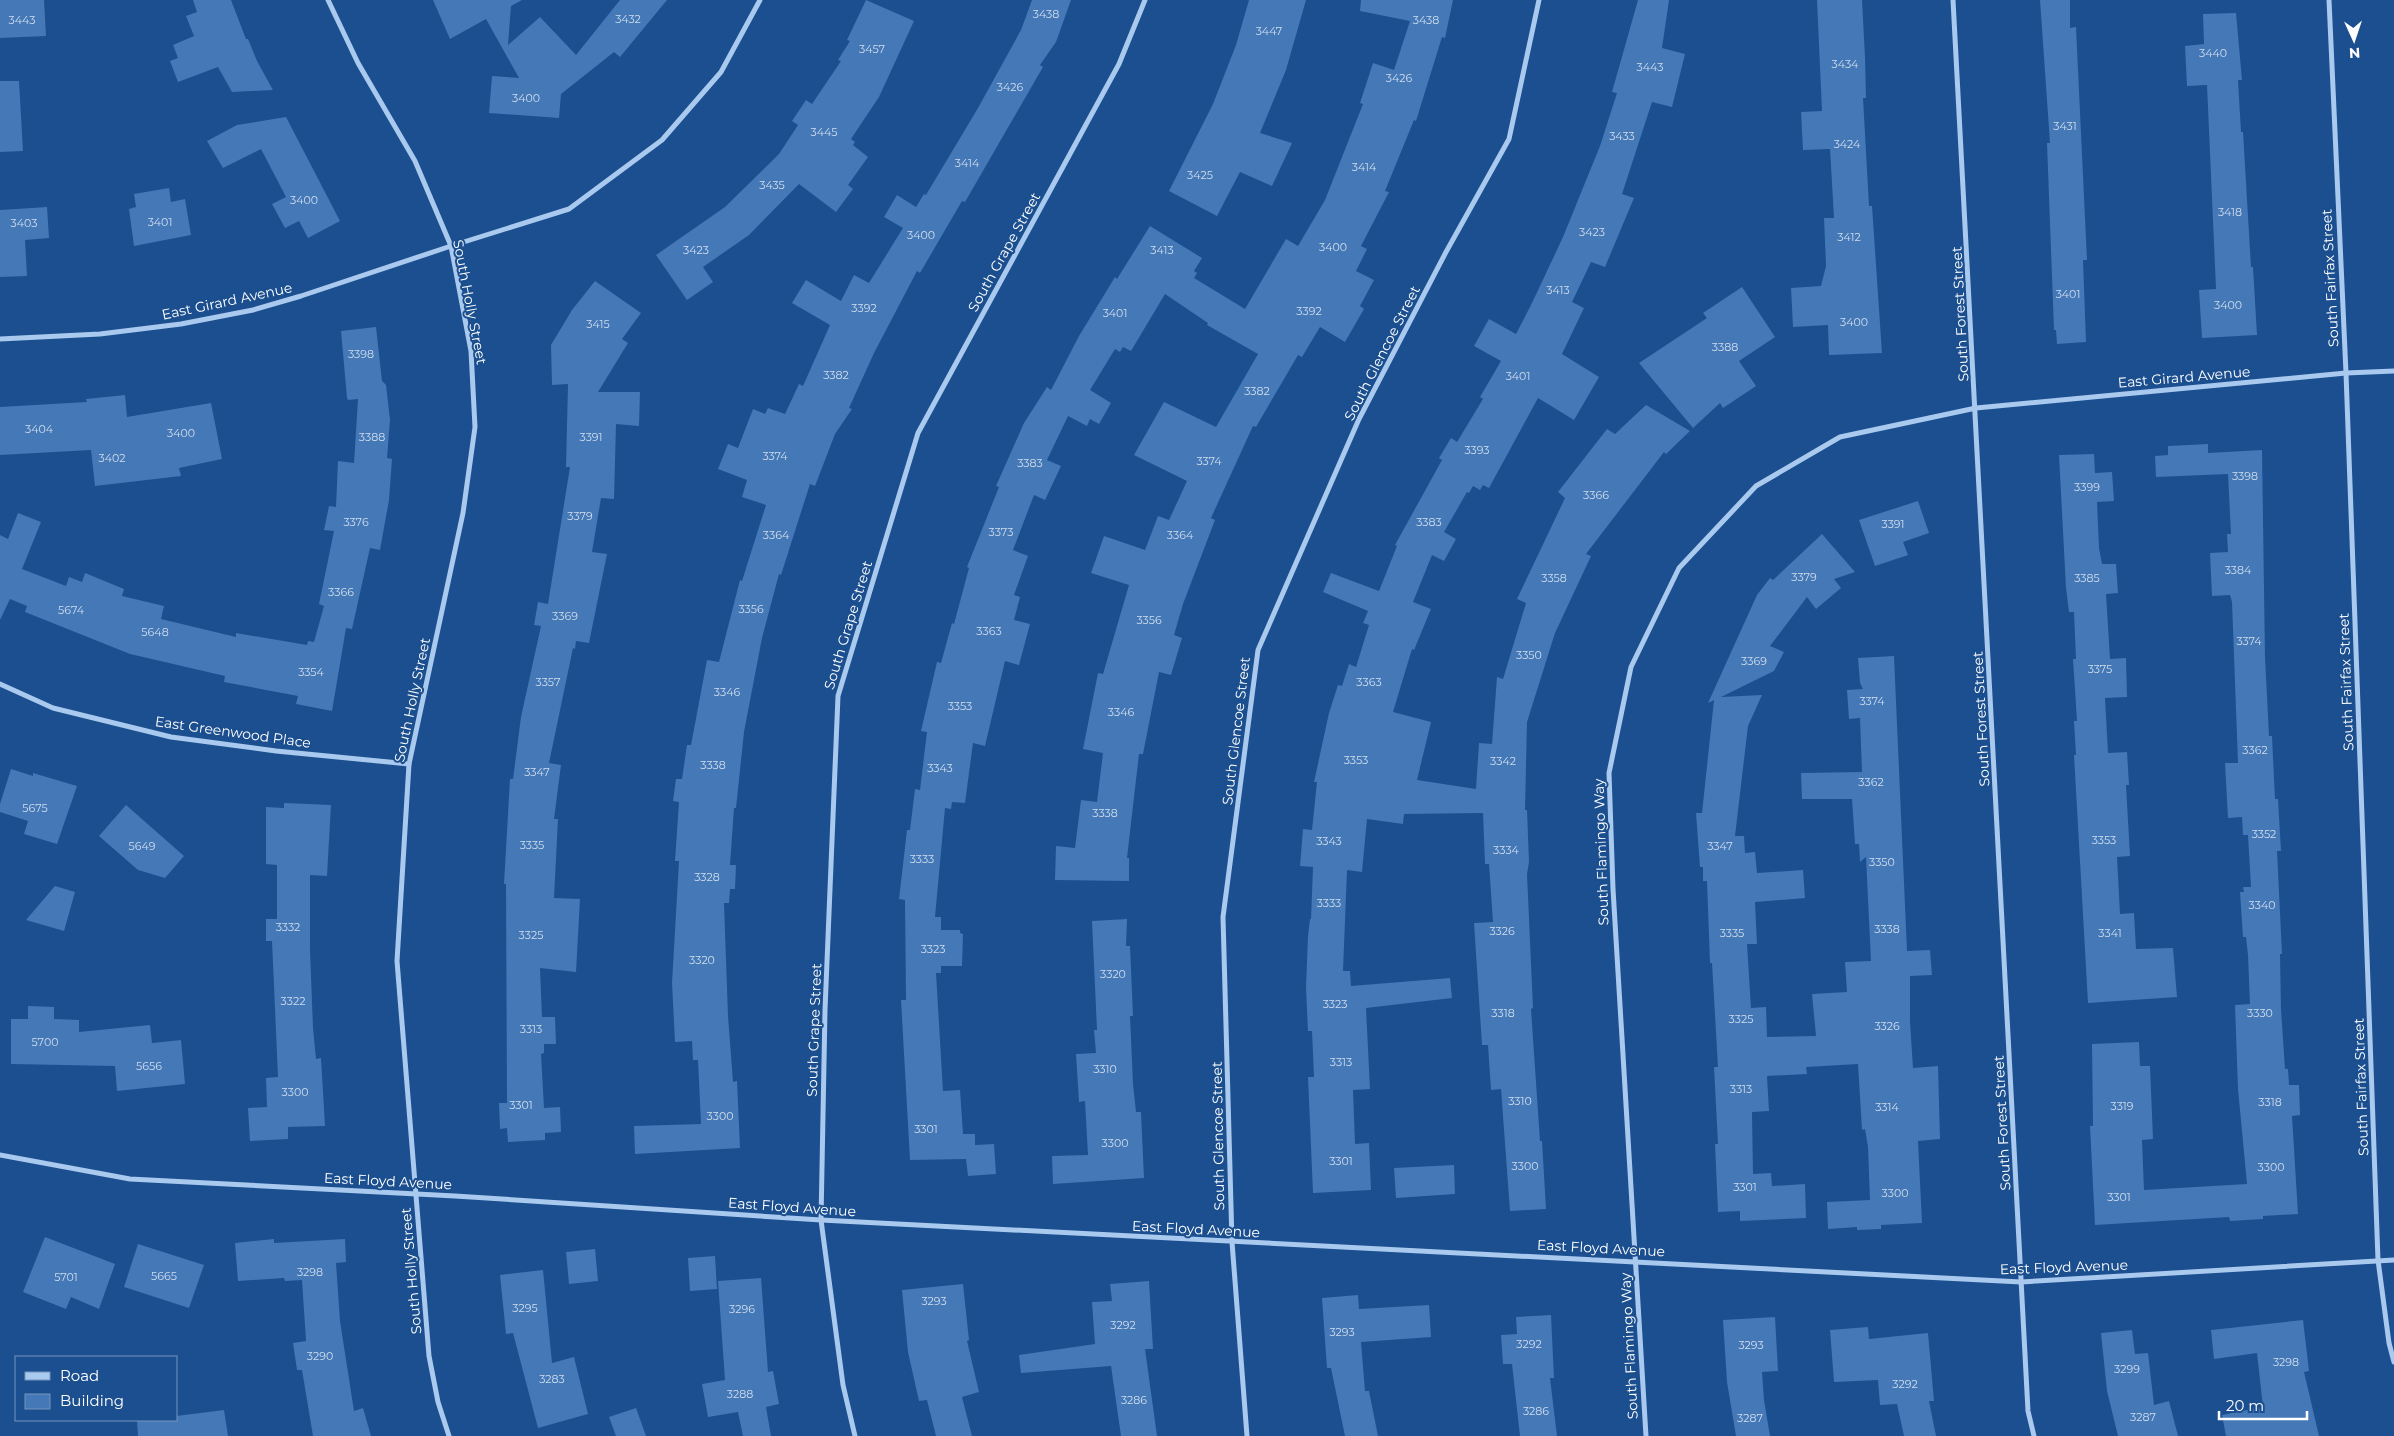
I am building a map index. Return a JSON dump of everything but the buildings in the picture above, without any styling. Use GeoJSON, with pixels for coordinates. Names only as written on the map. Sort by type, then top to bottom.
{"type":"FeatureCollection","features":[{"type":"Feature","properties":{"kind":"street","name":"South Holly Street"},"geometry":{"type":"LineString","coordinates":[[328,0],[358,63],[414,162],[451,246],[471,351],[474,427],[463,513],[410,764],[397,961],[429,1356],[438,1402],[449,1436]]}},
{"type":"Feature","properties":{"kind":"street","name":"East Girard Avenue"},"geometry":{"type":"LineString","coordinates":[[0,339],[100,334],[181,324],[235,314],[301,296],[569,209],[662,140],[720,72],[760,0]]}},
{"type":"Feature","properties":{"kind":"street","name":"South Grape Street"},"geometry":{"type":"LineString","coordinates":[[855,1436],[843,1385],[821,1220],[825,1010],[838,696],[918,433],[1119,64],[1145,0]]}},
{"type":"Feature","properties":{"kind":"street","name":"South Glencoe Street"},"geometry":{"type":"LineString","coordinates":[[1247,1436],[1232,1242],[1223,917],[1258,650],[1359,419],[1446,252],[1509,139],[1539,0]]}},
{"type":"Feature","properties":{"kind":"street","name":"South Forest Street"},"geometry":{"type":"LineString","coordinates":[[1954,0],[2028,1411],[2034,1436]]}},
{"type":"Feature","properties":{"kind":"street","name":"South Fairfax Street"},"geometry":{"type":"LineString","coordinates":[[2329,0],[2346,373],[2378,1260],[2389,1344],[2394,1362]]}},
{"type":"Feature","properties":{"kind":"street","name":"East Girard Avenue"},"geometry":{"type":"LineString","coordinates":[[1976,408],[2346,373],[2394,371]]}},
{"type":"Feature","properties":{"kind":"street","name":"South Flamingo Way"},"geometry":{"type":"LineString","coordinates":[[1646,1436],[1613,889],[1609,773],[1631,667],[1679,568],[1756,486],[1840,437],[1976,408]]}},
{"type":"Feature","properties":{"kind":"street","name":"East Greenwood Place"},"geometry":{"type":"LineString","coordinates":[[0,684],[53,708],[172,737],[276,751],[410,764]]}},
{"type":"Feature","properties":{"kind":"street","name":"East Floyd Avenue"},"geometry":{"type":"LineString","coordinates":[[0,1155],[130,1179],[415,1194],[821,1220],[2021,1282],[2394,1260]]}}]}
